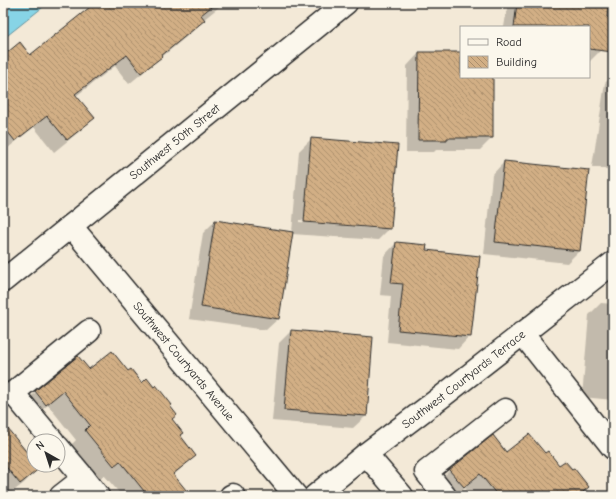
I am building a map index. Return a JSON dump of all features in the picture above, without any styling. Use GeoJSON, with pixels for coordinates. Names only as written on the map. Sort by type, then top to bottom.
{"type":"FeatureCollection","features":[{"type":"Feature","properties":{"kind":"street","name":"Southwest 50th Street"},"geometry":{"type":"LineString","coordinates":[[3,281],[346,3]]}},
{"type":"Feature","properties":{"kind":"street","name":"Southwest Courtyards Avenue"},"geometry":{"type":"LineString","coordinates":[[71,226],[296,496]]}},
{"type":"Feature","properties":{"kind":"street","name":"Southwest Courtyards Terrace"},"geometry":{"type":"LineString","coordinates":[[315,496],[366,454],[613,263]]}},
{"type":"Feature","properties":{"kind":"street"},"geometry":{"type":"LineString","coordinates":[[46,433],[13,393],[88,331]]}},
{"type":"Feature","properties":{"kind":"street"},"geometry":{"type":"LineString","coordinates":[[522,333],[613,448]]}},
{"type":"Feature","properties":{"kind":"street"},"geometry":{"type":"LineString","coordinates":[[446,496],[426,472],[505,410]]}},
{"type":"Feature","properties":{"kind":"street"},"geometry":{"type":"LineString","coordinates":[[366,454],[402,496]]}},
{"type":"Feature","properties":{"kind":"street"},"geometry":{"type":"LineString","coordinates":[[66,457],[98,496]]}},
{"type":"Feature","properties":{"kind":"street"},"geometry":{"type":"LineString","coordinates":[[61,496],[84,478]]}},
{"type":"Feature","properties":{"kind":"water"},"geometry":{"type":"Polygon","coordinates":[[[3,3],[48,3],[3,39],[3,3]]]}},
{"type":"Feature","properties":{"kind":"building"},"geometry":{"type":"Polygon","coordinates":[[[95,3],[216,3],[201,15],[205,20],[141,73],[127,55],[75,94],[95,118],[67,140],[47,116],[15,141],[3,126],[3,56],[20,42],[30,55],[95,3]]]}},
{"type":"Feature","properties":{"kind":"building"},"geometry":{"type":"Polygon","coordinates":[[[517,3],[609,3],[607,17],[613,18],[613,52],[590,49],[590,26],[514,26],[517,3]]]}},
{"type":"Feature","properties":{"kind":"building"},"geometry":{"type":"Polygon","coordinates":[[[419,52],[460,52],[460,78],[493,78],[493,138],[447,138],[447,140],[418,140],[419,52]]]}},
{"type":"Feature","properties":{"kind":"building"},"geometry":{"type":"Polygon","coordinates":[[[311,138],[398,145],[391,229],[304,222],[311,138]]]}},
{"type":"Feature","properties":{"kind":"building"},"geometry":{"type":"Polygon","coordinates":[[[504,161],[589,170],[580,251],[495,242],[504,161]]]}},
{"type":"Feature","properties":{"kind":"building"},"geometry":{"type":"Polygon","coordinates":[[[215,220],[293,232],[279,319],[201,307],[215,220]]]}},
{"type":"Feature","properties":{"kind":"building"},"geometry":{"type":"Polygon","coordinates":[[[396,242],[427,245],[426,250],[480,256],[471,337],[398,330],[403,284],[391,283],[396,242]]]}},
{"type":"Feature","properties":{"kind":"building"},"geometry":{"type":"Polygon","coordinates":[[[291,330],[373,337],[367,416],[284,410],[291,330]]]}},
{"type":"Feature","properties":{"kind":"building"},"geometry":{"type":"Polygon","coordinates":[[[112,351],[128,371],[131,369],[142,383],[147,378],[154,387],[156,385],[172,405],[170,406],[177,415],[172,419],[183,433],[180,435],[196,456],[173,474],[191,496],[148,496],[120,461],[114,466],[87,433],[85,430],[90,425],[63,391],[46,405],[35,391],[78,356],[89,369],[112,351]]]}},
{"type":"Feature","properties":{"kind":"building"},"geometry":{"type":"Polygon","coordinates":[[[3,423],[26,451],[26,473],[34,473],[20,484],[3,463],[3,423]]]}},
{"type":"Feature","properties":{"kind":"building"},"geometry":{"type":"Polygon","coordinates":[[[529,434],[545,453],[548,451],[559,465],[565,461],[572,469],[574,468],[589,487],[578,496],[498,496],[480,474],[464,487],[449,470],[493,435],[506,452],[529,434]]]}}]}
